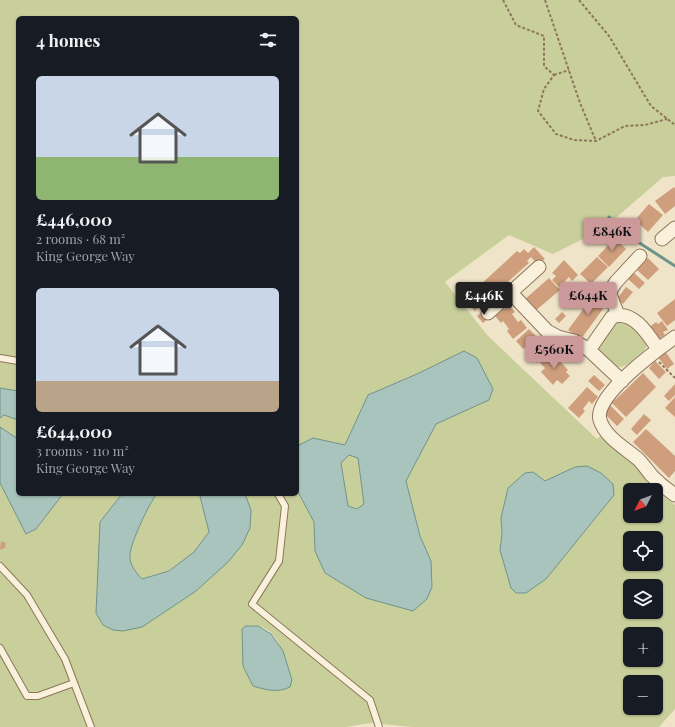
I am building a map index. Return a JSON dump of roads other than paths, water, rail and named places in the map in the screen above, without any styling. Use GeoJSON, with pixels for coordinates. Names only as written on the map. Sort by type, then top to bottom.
{"type":"FeatureCollection","features":[{"type":"Feature","properties":{"kind":"street"},"geometry":{"type":"LineString","coordinates":[[662,239],[675,229]]}},
{"type":"Feature","properties":{"kind":"street"},"geometry":{"type":"LineString","coordinates":[[618,315],[610,291],[616,282],[640,256]]}},
{"type":"Feature","properties":{"kind":"street"},"geometry":{"type":"LineString","coordinates":[[488,313],[539,267]]}},
{"type":"Feature","properties":{"kind":"street"},"geometry":{"type":"LineString","coordinates":[[511,293],[547,331],[558,337],[574,341],[590,350],[622,381]]}},
{"type":"Feature","properties":{"kind":"street"},"geometry":{"type":"LineString","coordinates":[[590,350],[612,317],[618,315],[624,315],[633,320],[646,332],[658,349]]}},
{"type":"Feature","properties":{"kind":"street"},"geometry":{"type":"LineString","coordinates":[[675,337],[640,363],[604,402],[600,412],[600,420],[606,432],[639,461],[662,486],[675,495]]}},
{"type":"Feature","properties":{"kind":"lane"},"geometry":{"type":"LineString","coordinates":[[0,358],[16,362]]}},
{"type":"Feature","properties":{"kind":"lane"},"geometry":{"type":"LineString","coordinates":[[279,496],[285,506],[279,561],[252,604],[370,700],[379,727]]}},
{"type":"Feature","properties":{"kind":"lane"},"geometry":{"type":"LineString","coordinates":[[0,566],[27,595],[64,660],[91,727]]}},
{"type":"Feature","properties":{"kind":"lane"},"geometry":{"type":"LineString","coordinates":[[0,648],[27,696],[38,696],[74,683]]}},
{"type":"Feature","properties":{"kind":"water"},"geometry":{"type":"Polygon","coordinates":[[[464,351],[477,358],[493,389],[489,400],[436,424],[406,481],[420,536],[431,561],[432,587],[427,599],[413,611],[366,598],[325,573],[315,551],[314,522],[299,494],[299,445],[313,438],[345,445],[368,395],[417,374],[464,351]],[[349,455],[341,463],[348,506],[357,509],[364,504],[358,458],[349,455]]]}},
{"type":"Feature","properties":{"kind":"water"},"geometry":{"type":"Polygon","coordinates":[[[0,388],[16,391],[16,419],[4,415],[0,418],[0,388]]]}},
{"type":"Feature","properties":{"kind":"water"},"geometry":{"type":"Polygon","coordinates":[[[0,427],[16,438],[16,496],[61,496],[36,529],[26,534],[0,483],[0,427]]]}},
{"type":"Feature","properties":{"kind":"water"},"geometry":{"type":"Polygon","coordinates":[[[587,466],[601,473],[613,484],[614,495],[546,579],[526,593],[516,593],[511,588],[500,550],[502,534],[501,518],[508,488],[525,473],[533,472],[545,481],[575,467],[587,466]]]}},
{"type":"Feature","properties":{"kind":"water"},"geometry":{"type":"Polygon","coordinates":[[[120,496],[156,496],[141,523],[133,542],[130,555],[135,571],[142,579],[169,571],[194,552],[209,532],[200,496],[246,496],[251,510],[250,528],[242,545],[228,562],[196,591],[142,627],[123,631],[113,630],[103,625],[96,613],[100,522],[120,496]]]}},
{"type":"Feature","properties":{"kind":"water"},"geometry":{"type":"Polygon","coordinates":[[[245,626],[258,626],[271,634],[283,651],[292,680],[290,687],[281,690],[267,690],[253,686],[243,666],[242,629],[245,626]]]}},
{"type":"Feature","properties":{"kind":"waterway"},"geometry":{"type":"LineString","coordinates":[[609,217],[621,231],[675,266]]}}]}
